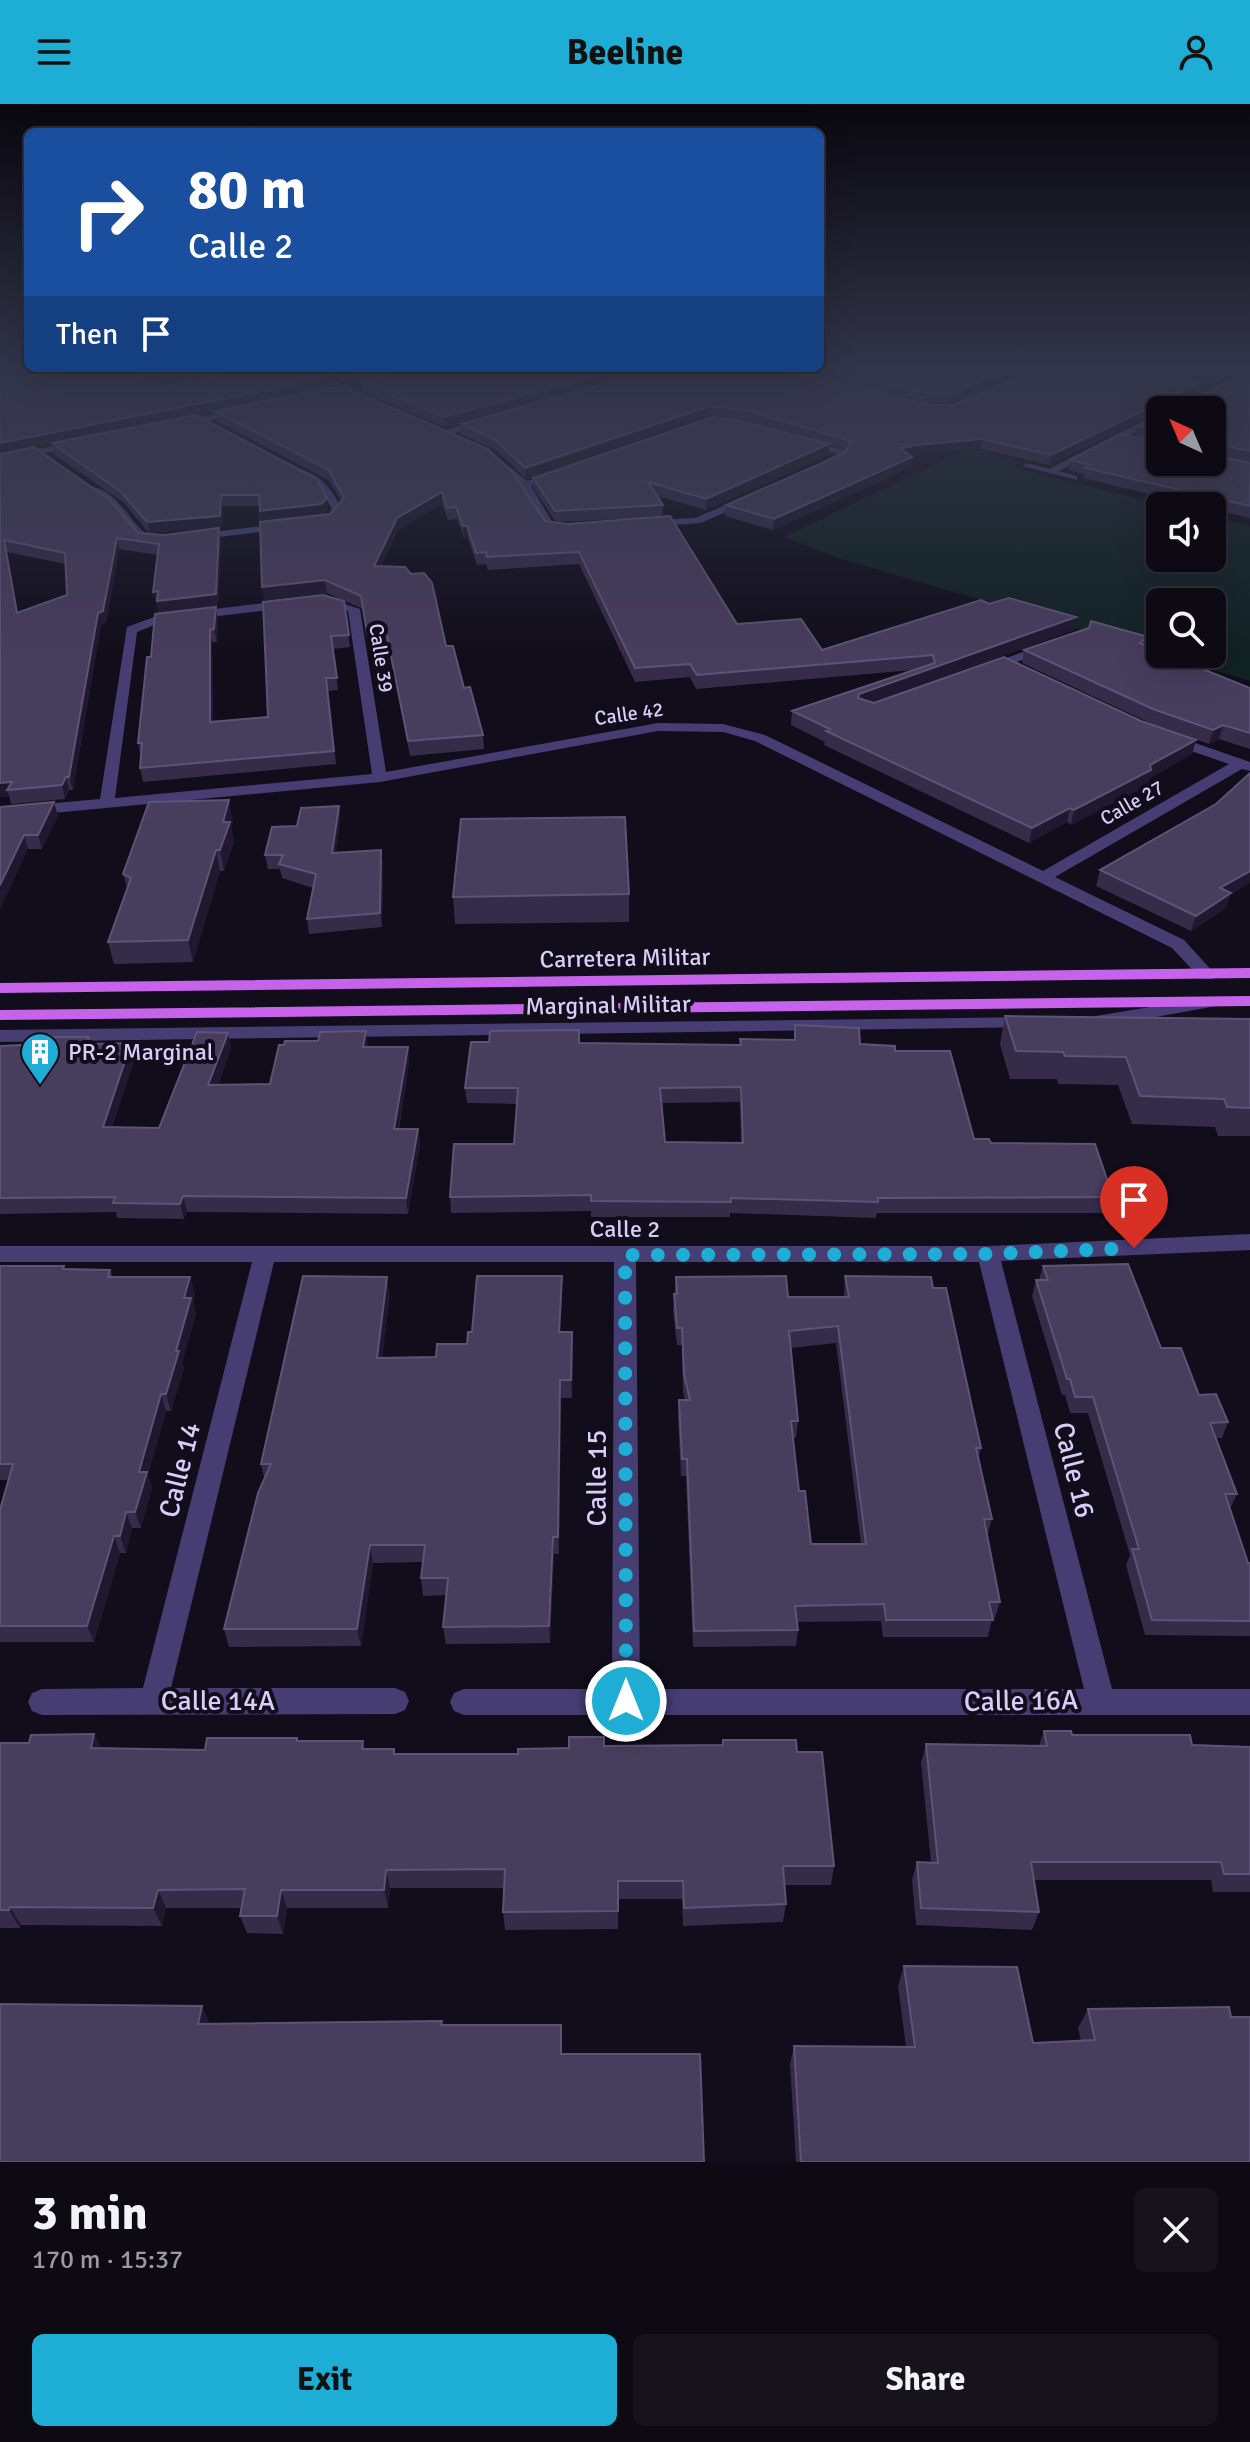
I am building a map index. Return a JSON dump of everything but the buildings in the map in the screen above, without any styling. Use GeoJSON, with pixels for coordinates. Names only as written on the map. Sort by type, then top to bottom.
{"type":"FeatureCollection","features":[{"type":"Feature","properties":{"kind":"main road","name":"Carretera Militar"},"geometry":{"type":"LineString","coordinates":[[0,988],[1250,973]]}},
{"type":"Feature","properties":{"kind":"main road","name":"Carretera Militar"},"geometry":{"type":"LineString","coordinates":[[0,1015],[1250,1001]]}},
{"type":"Feature","properties":{"kind":"street"},"geometry":{"type":"LineString","coordinates":[[500,463],[525,485],[550,528],[581,529]]}},
{"type":"Feature","properties":{"kind":"street"},"geometry":{"type":"LineString","coordinates":[[812,471],[829,463]]}},
{"type":"Feature","properties":{"kind":"street"},"geometry":{"type":"LineString","coordinates":[[1050,472],[1067,463]]}},
{"type":"Feature","properties":{"kind":"street"},"geometry":{"type":"LineString","coordinates":[[283,464],[325,486],[338,511],[327,521],[313,522]]}},
{"type":"Feature","properties":{"kind":"street"},"geometry":{"type":"LineString","coordinates":[[1027,466],[1073,478]]}},
{"type":"Feature","properties":{"kind":"street"},"geometry":{"type":"LineString","coordinates":[[525,485],[568,470]]}},
{"type":"Feature","properties":{"kind":"street"},"geometry":{"type":"LineString","coordinates":[[85,483],[118,507],[145,539],[167,540],[298,524]]}},
{"type":"Feature","properties":{"kind":"street"},"geometry":{"type":"LineString","coordinates":[[636,525],[697,521],[754,496]]}},
{"type":"Feature","properties":{"kind":"street","name":"Calle 39"},"geometry":{"type":"LineString","coordinates":[[107,803],[131,630],[157,620],[326,600],[354,609],[380,778]]}},
{"type":"Feature","properties":{"kind":"street"},"geometry":{"type":"LineString","coordinates":[[974,673],[1055,644]]}},
{"type":"Feature","properties":{"kind":"street"},"geometry":{"type":"LineString","coordinates":[[1003,663],[1017,669]]}},
{"type":"Feature","properties":{"kind":"street","name":"Calle 42"},"geometry":{"type":"LineString","coordinates":[[0,813],[380,778],[658,727],[723,728],[760,738],[1178,944],[1207,975]]}},
{"type":"Feature","properties":{"kind":"street"},"geometry":{"type":"LineString","coordinates":[[1158,734],[1245,766]]}},
{"type":"Feature","properties":{"kind":"street","name":"Calle 27"},"geometry":{"type":"LineString","coordinates":[[1044,877],[1245,766]]}},
{"type":"Feature","properties":{"kind":"street","name":"Marginal Militar"},"geometry":{"type":"LineString","coordinates":[[0,1036],[1097,1022],[1214,1001]]}},
{"type":"Feature","properties":{"kind":"street","name":"Calle 2"},"geometry":{"type":"LineString","coordinates":[[0,1254],[988,1254],[1250,1242]]}},
{"type":"Feature","properties":{"kind":"street","name":"Calle 14"},"geometry":{"type":"LineString","coordinates":[[154,1700],[265,1254]]}},
{"type":"Feature","properties":{"kind":"street","name":"Calle 16"},"geometry":{"type":"LineString","coordinates":[[988,1254],[1101,1700]]}},
{"type":"Feature","properties":{"kind":"street","name":"Calle 15"},"geometry":{"type":"LineString","coordinates":[[625,1255],[626,1701]]}},
{"type":"Feature","properties":{"kind":"street","name":"Calle 14A"},"geometry":{"type":"LineString","coordinates":[[42,1702],[395,1701]]}},
{"type":"Feature","properties":{"kind":"street","name":"Calle 16A"},"geometry":{"type":"LineString","coordinates":[[464,1702],[1250,1702]]}},
{"type":"Feature","properties":{"kind":"shaded area"},"geometry":{"type":"Polygon","coordinates":[[[937,463],[1019,463],[1011,467],[1146,501],[1146,572],[1226,572],[1226,520],[1250,526],[1250,681],[1207,668],[1226,668],[1226,588],[1146,588],[1146,650],[839,558],[784,537],[937,463]]]}},
{"type":"Feature","properties":{"kind":"place","name":"PR-2 Marginal"},"geometry":{"type":"Point","coordinates":[40,1086]}},
{"type":"Feature","properties":{"kind":"route"},"geometry":{"type":"LineString","coordinates":[[626,1701],[625,1255],[988,1254],[1134,1248]]}}]}
